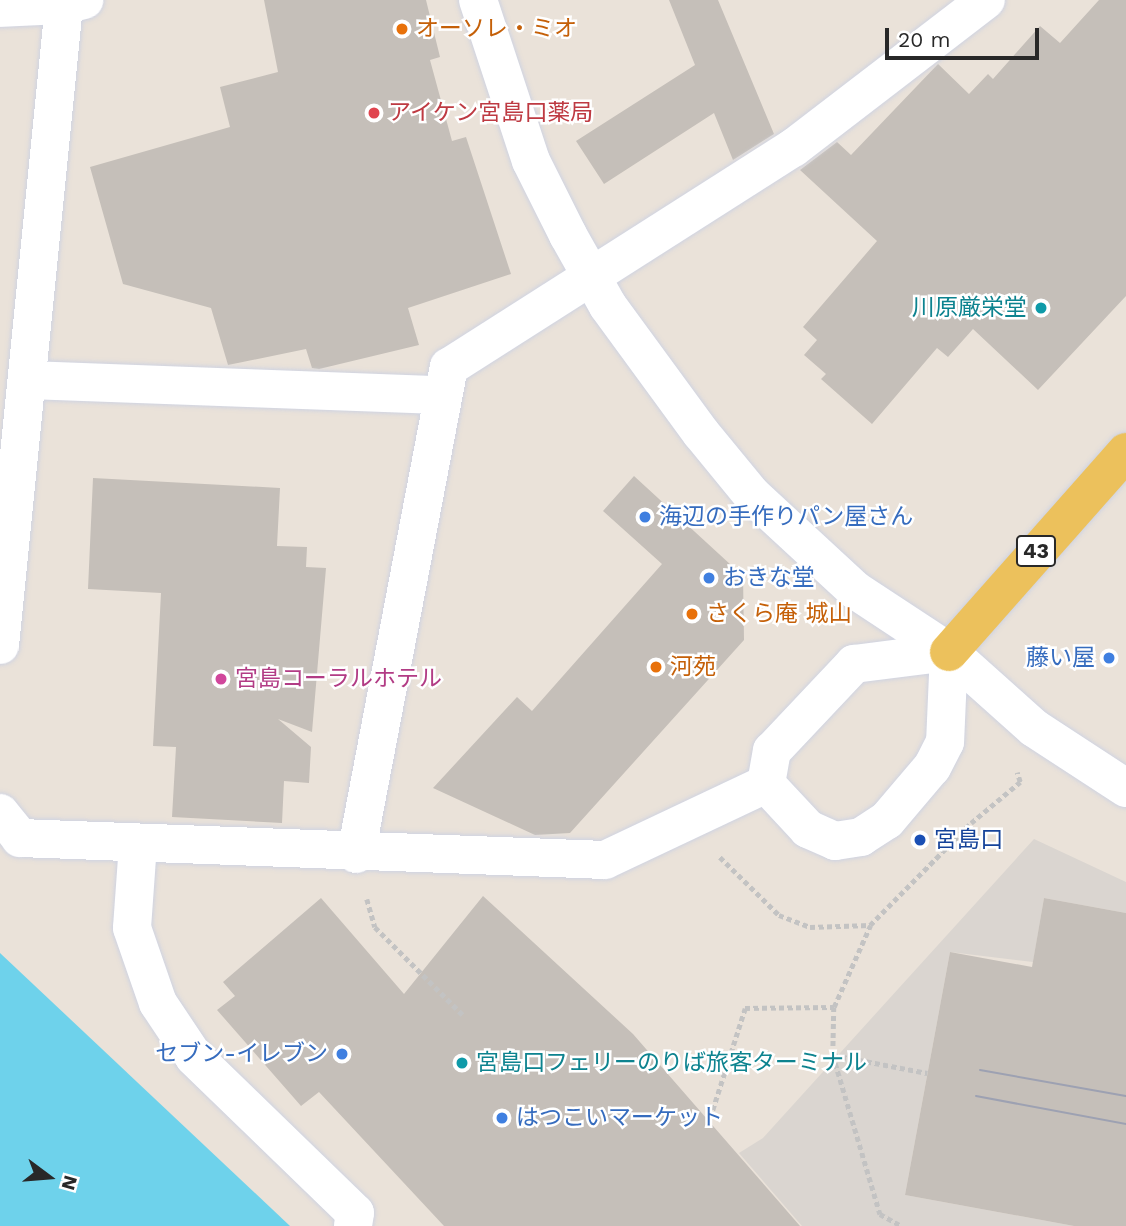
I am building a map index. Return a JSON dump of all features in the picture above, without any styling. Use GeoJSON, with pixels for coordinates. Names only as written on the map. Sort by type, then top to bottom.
{"type":"FeatureCollection","features":[{"type":"Feature","properties":{"kind":"main road","name":"43"},"geometry":{"type":"LineString","coordinates":[[949,652],[1126,452]]}},
{"type":"Feature","properties":{"kind":"street"},"geometry":{"type":"LineString","coordinates":[[478,0],[531,162],[591,278],[653,370],[752,495],[855,590],[949,652],[1034,728],[1126,788]]}},
{"type":"Feature","properties":{"kind":"street"},"geometry":{"type":"LineString","coordinates":[[356,854],[449,367],[793,148],[986,0]]}},
{"type":"Feature","properties":{"kind":"street"},"geometry":{"type":"LineString","coordinates":[[0,8],[74,3],[27,380],[0,645]]}},
{"type":"Feature","properties":{"kind":"street"},"geometry":{"type":"LineString","coordinates":[[27,380],[442,395]]}},
{"type":"Feature","properties":{"kind":"street"},"geometry":{"type":"LineString","coordinates":[[766,784],[772,751],[840,673],[872,658],[949,652]]}},
{"type":"Feature","properties":{"kind":"street"},"geometry":{"type":"LineString","coordinates":[[766,784],[808,829],[835,841],[861,837],[887,820],[932,767],[945,742],[949,652]]}},
{"type":"Feature","properties":{"kind":"street"},"geometry":{"type":"LineString","coordinates":[[0,813],[20,838],[356,854],[605,860],[766,784]]}},
{"type":"Feature","properties":{"kind":"street"},"geometry":{"type":"LineString","coordinates":[[138,844],[132,928],[158,1003],[194,1057],[355,1213],[353,1226]]}},
{"type":"Feature","properties":{"kind":"path"},"geometry":{"type":"LineString","coordinates":[[356,854],[375,927],[463,1015]]}},
{"type":"Feature","properties":{"kind":"path"},"geometry":{"type":"LineString","coordinates":[[870,925],[834,1007],[834,1055],[880,1214],[902,1226]]}},
{"type":"Feature","properties":{"kind":"path"},"geometry":{"type":"LineString","coordinates":[[710,1118],[745,1008],[834,1007]]}},
{"type":"Feature","properties":{"kind":"path"},"geometry":{"type":"LineString","coordinates":[[834,1055],[927,1073]]}},
{"type":"Feature","properties":{"kind":"shaded area"},"geometry":{"type":"Polygon","coordinates":[[[1034,839],[1126,882],[1126,913],[1044,898],[1033,962],[950,952],[905,1195],[1074,1226],[802,1226],[739,1153],[763,1138],[1034,839]]]}},
{"type":"Feature","properties":{"kind":"water"},"geometry":{"type":"Polygon","coordinates":[[[0,953],[290,1226],[0,1226],[0,953]]]}},
{"type":"Feature","properties":{"kind":"building"},"geometry":{"type":"Polygon","coordinates":[[[264,0],[426,0],[440,57],[430,60],[452,141],[466,137],[511,274],[408,308],[419,345],[319,369],[312,368],[306,349],[228,365],[211,308],[123,284],[90,167],[230,127],[220,87],[278,72],[264,0]]]}},
{"type":"Feature","properties":{"kind":"building"},"geometry":{"type":"Polygon","coordinates":[[[669,0],[718,0],[774,134],[733,160],[714,113],[604,184],[576,141],[695,65],[669,0]]]}},
{"type":"Feature","properties":{"kind":"building"},"geometry":{"type":"Polygon","coordinates":[[[1099,0],[1126,0],[1126,296],[1038,390],[973,329],[948,357],[937,348],[872,424],[821,379],[826,374],[804,355],[817,340],[803,327],[877,241],[800,170],[837,142],[851,155],[938,64],[969,94],[988,74],[993,79],[1040,26],[1060,43],[1099,0]]]}},
{"type":"Feature","properties":{"kind":"building"},"geometry":{"type":"Polygon","coordinates":[[[634,476],[743,576],[744,640],[570,833],[535,835],[433,788],[517,697],[532,711],[662,564],[603,511],[634,476]]]}},
{"type":"Feature","properties":{"kind":"building","name":"宮島コーラルホテル"},"geometry":{"type":"Polygon","coordinates":[[[93,478],[280,488],[277,546],[307,547],[306,567],[326,568],[312,732],[278,719],[311,747],[309,783],[284,781],[282,823],[172,817],[176,747],[153,746],[161,593],[88,589],[93,478]]]}},
{"type":"Feature","properties":{"kind":"building","name":"宮島口フェリーのりば旅客ターミナル"},"geometry":{"type":"Polygon","coordinates":[[[483,896],[633,1034],[800,1226],[444,1226],[319,1092],[301,1106],[217,1010],[235,996],[223,982],[321,898],[404,994],[483,896]]]}},
{"type":"Feature","properties":{"kind":"building"},"geometry":{"type":"Polygon","coordinates":[[[1044,898],[1126,913],[1126,1226],[1074,1226],[905,1195],[950,952],[1032,967],[1044,898]]]}},
{"type":"Feature","properties":{"kind":"tram line"},"geometry":{"type":"LineString","coordinates":[[980,1070],[1126,1096]]}},
{"type":"Feature","properties":{"kind":"tram line"},"geometry":{"type":"LineString","coordinates":[[976,1096],[1126,1124]]}},
{"type":"Feature","properties":{"kind":"place","name":"オーソレ・ミオ"},"geometry":{"type":"Point","coordinates":[402,29]}},
{"type":"Feature","properties":{"kind":"place","name":"アイケン宮島口薬局"},"geometry":{"type":"Point","coordinates":[374,113]}},
{"type":"Feature","properties":{"kind":"place","name":"川原厳栄堂"},"geometry":{"type":"Point","coordinates":[1041,308]}},
{"type":"Feature","properties":{"kind":"place","name":"海辺の手作りパン屋さん"},"geometry":{"type":"Point","coordinates":[645,517]}},
{"type":"Feature","properties":{"kind":"place","name":"おきな堂"},"geometry":{"type":"Point","coordinates":[709,578]}},
{"type":"Feature","properties":{"kind":"place","name":"さくら庵 城山"},"geometry":{"type":"Point","coordinates":[692,614]}},
{"type":"Feature","properties":{"kind":"place","name":"藤い屋"},"geometry":{"type":"Point","coordinates":[1109,658]}},
{"type":"Feature","properties":{"kind":"place","name":"河苑"},"geometry":{"type":"Point","coordinates":[656,667]}},
{"type":"Feature","properties":{"kind":"place","name":"宮島コーラルホテル"},"geometry":{"type":"Point","coordinates":[221,679]}},
{"type":"Feature","properties":{"kind":"place","name":"宮島口"},"geometry":{"type":"Point","coordinates":[920,840]}},
{"type":"Feature","properties":{"kind":"place","name":"セブン-イレブン"},"geometry":{"type":"Point","coordinates":[342,1054]}},
{"type":"Feature","properties":{"kind":"place","name":"宮島口フェリーのりば旅客ターミナル"},"geometry":{"type":"Point","coordinates":[462,1063]}},
{"type":"Feature","properties":{"kind":"place","name":"はつこいマーケット"},"geometry":{"type":"Point","coordinates":[502,1118]}}]}
